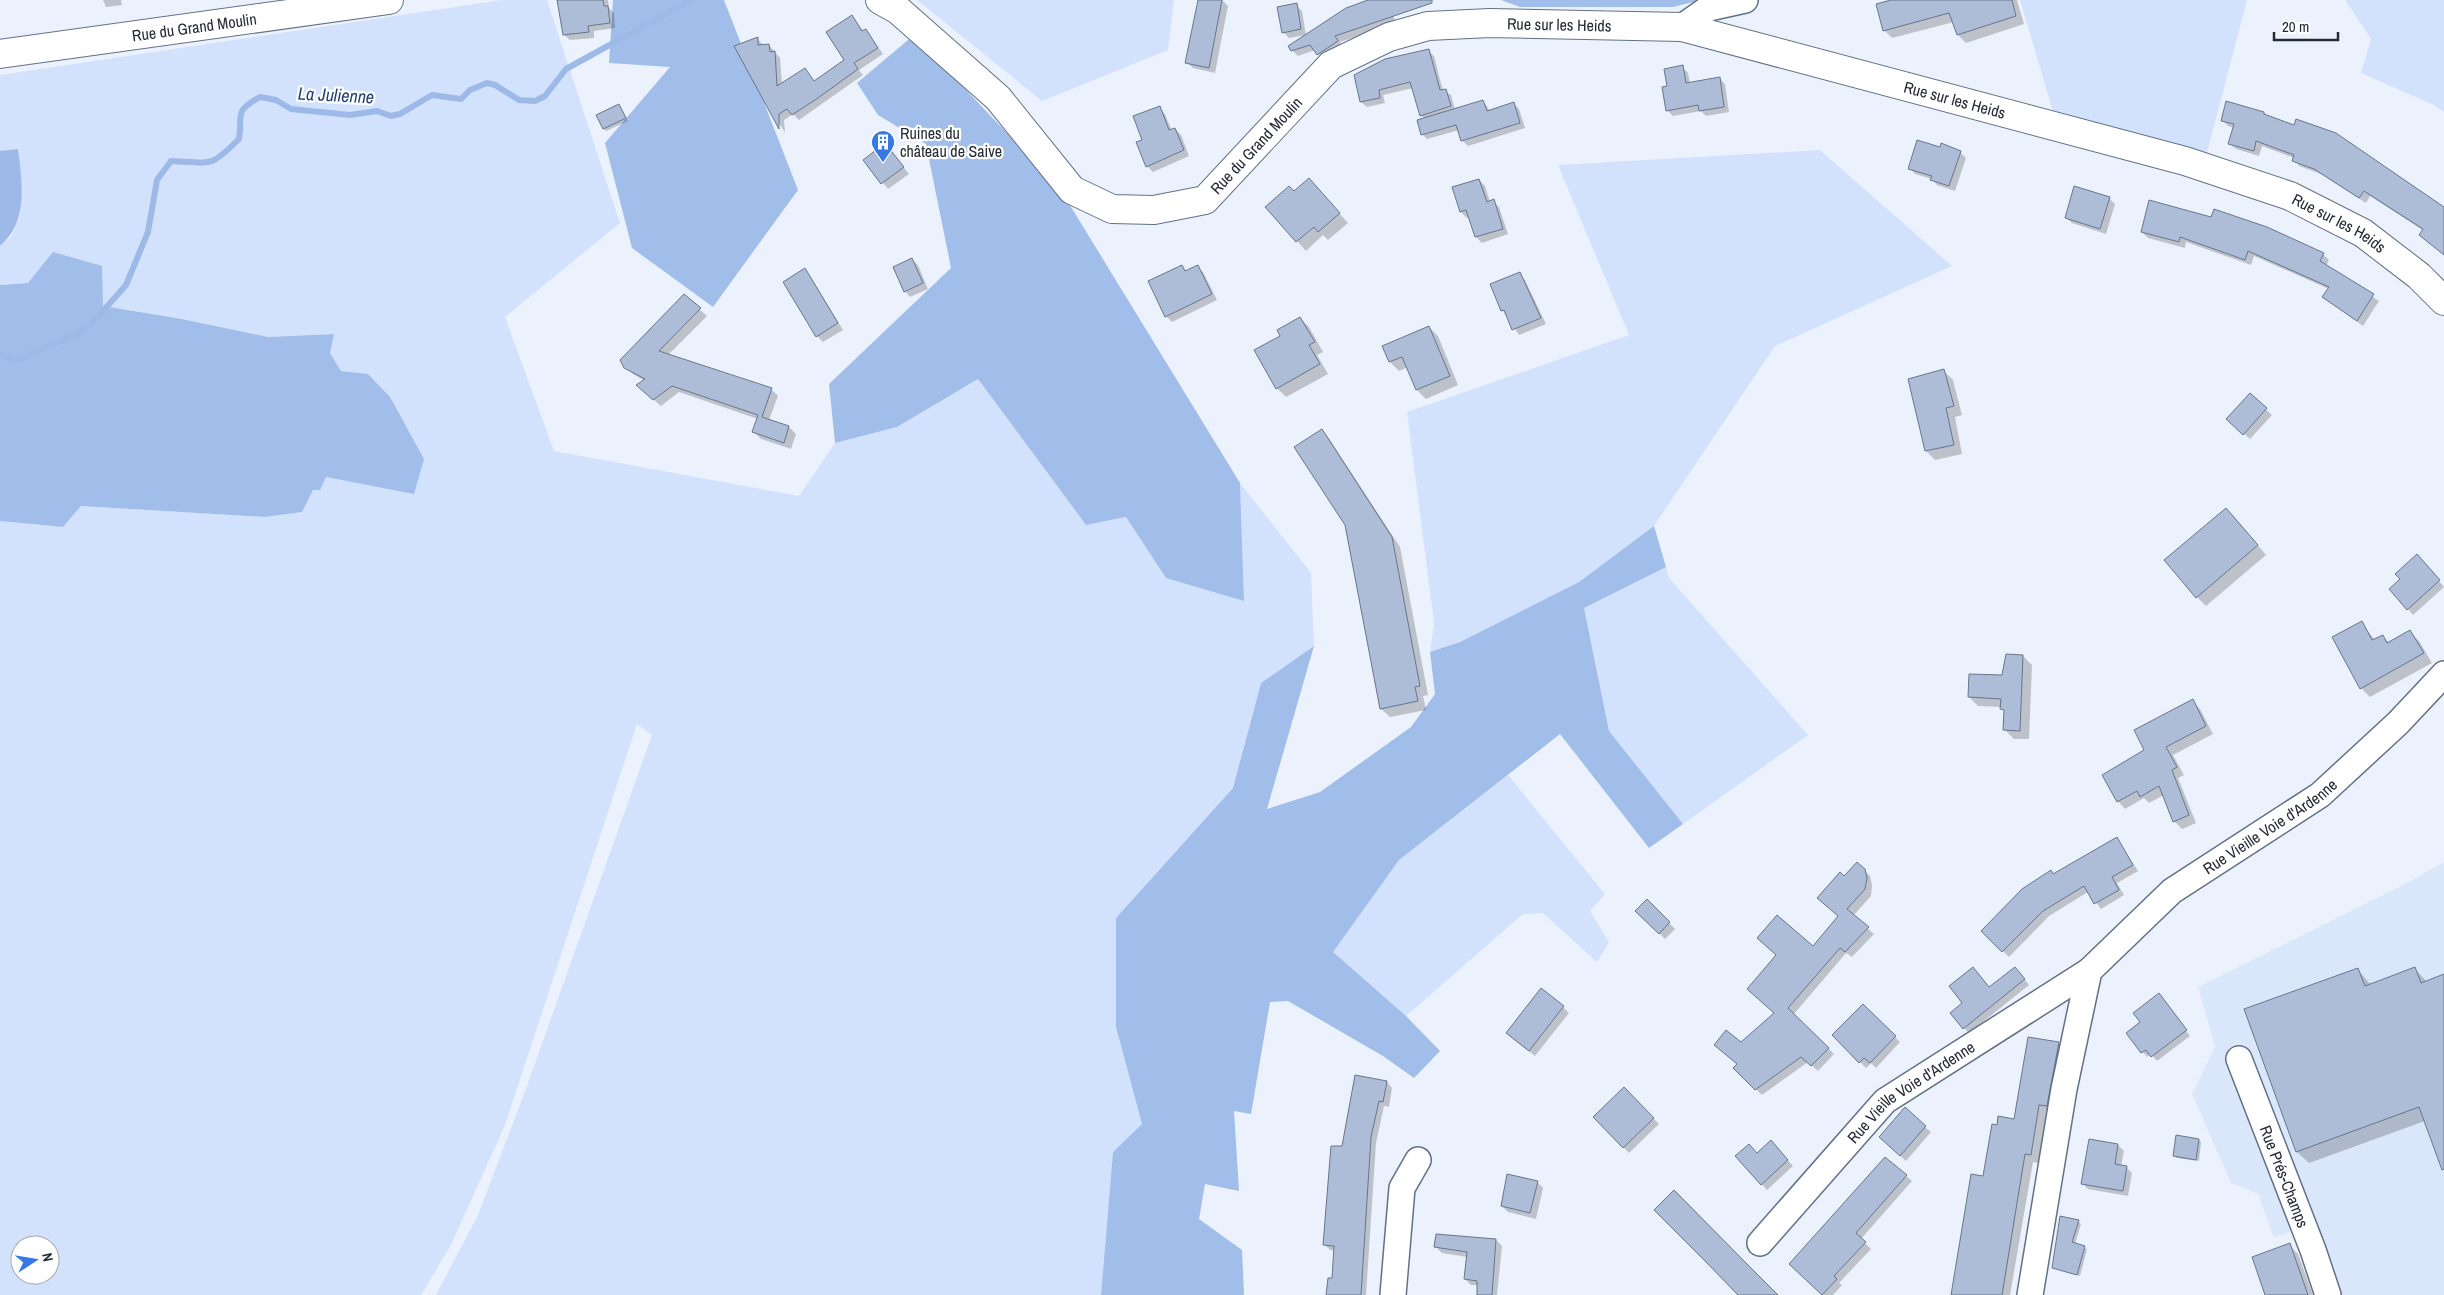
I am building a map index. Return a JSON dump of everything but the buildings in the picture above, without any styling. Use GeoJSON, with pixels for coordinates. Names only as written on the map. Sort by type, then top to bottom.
{"type":"FeatureCollection","features":[{"type":"Feature","properties":{"kind":"street","name":"Rue du Grand Moulin"},"geometry":{"type":"LineString","coordinates":[[0,54],[389,0]]}},
{"type":"Feature","properties":{"kind":"street","name":"Rue du Grand Moulin"},"geometry":{"type":"LineString","coordinates":[[880,0],[898,10],[998,98],[1072,190],[1112,209],[1154,210],[1205,200],[1331,65],[1390,37],[1428,26]]}},
{"type":"Feature","properties":{"kind":"street"},"geometry":{"type":"LineString","coordinates":[[1682,27],[1709,8],[1745,0]]}},
{"type":"Feature","properties":{"kind":"street","name":"Rue sur les Heids"},"geometry":{"type":"LineString","coordinates":[[1428,26],[1490,23],[1682,27],[2185,161],[2290,196],[2363,233],[2419,276],[2444,301]]}},
{"type":"Feature","properties":{"kind":"street","name":"Rue Vieille Voie d'Ardenne"},"geometry":{"type":"LineString","coordinates":[[1760,1244],[1885,1101],[2089,970],[2172,891],[2320,795],[2398,723],[2444,674]]}},
{"type":"Feature","properties":{"kind":"street"},"geometry":{"type":"LineString","coordinates":[[2030,1295],[2064,1089],[2089,970]]}},
{"type":"Feature","properties":{"kind":"street","name":"Rue Prés-Champs"},"geometry":{"type":"LineString","coordinates":[[2239,1059],[2313,1250],[2328,1295]]}},
{"type":"Feature","properties":{"kind":"street"},"geometry":{"type":"LineString","coordinates":[[1393,1295],[1402,1188],[1418,1160]]}},
{"type":"Feature","properties":{"kind":"shaded area"},"geometry":{"type":"Polygon","coordinates":[[[502,0],[547,0],[620,223],[505,317],[554,451],[799,496],[835,443],[897,427],[978,379],[1086,525],[1126,517],[1166,578],[1244,600],[1240,483],[1311,573],[1314,646],[1261,683],[1233,788],[1116,918],[1116,1027],[1142,1124],[1113,1152],[1101,1295],[436,1295],[478,1215],[523,1097],[652,735],[637,724],[505,1125],[451,1245],[421,1295],[0,1295],[0,521],[63,527],[81,506],[265,517],[302,512],[313,489],[326,477],[413,493],[368,374],[341,371],[330,353],[333,334],[268,337],[182,319],[103,306],[28,283],[0,285],[0,246],[11,237],[20,215],[22,185],[0,151],[0,75],[502,0]]]}},
{"type":"Feature","properties":{"kind":"shaded area"},"geometry":{"type":"Polygon","coordinates":[[[613,0],[724,0],[798,190],[713,307],[632,248],[605,143],[670,67],[609,63],[613,0]]]}},
{"type":"Feature","properties":{"kind":"shaded area"},"geometry":{"type":"Polygon","coordinates":[[[917,0],[1174,0],[1168,50],[1042,101],[917,0]]]}},
{"type":"Feature","properties":{"kind":"shaded area"},"geometry":{"type":"Polygon","coordinates":[[[1501,0],[1701,0],[1673,7],[1520,7],[1501,0]]]}},
{"type":"Feature","properties":{"kind":"shaded area"},"geometry":{"type":"Polygon","coordinates":[[[2020,0],[2247,0],[2206,157],[2054,115],[2020,0]]]}},
{"type":"Feature","properties":{"kind":"shaded area"},"geometry":{"type":"Polygon","coordinates":[[[2345,0],[2444,0],[2444,112],[2434,105],[2361,73],[2371,39],[2345,0]]]}},
{"type":"Feature","properties":{"kind":"shaded area"},"geometry":{"type":"Polygon","coordinates":[[[914,35],[1060,189],[1240,483],[1244,601],[1166,578],[1126,517],[1086,525],[978,379],[897,427],[835,443],[829,384],[951,268],[926,144],[878,115],[857,83],[914,35]]]}},
{"type":"Feature","properties":{"kind":"shaded area"},"geometry":{"type":"Polygon","coordinates":[[[18,149],[22,188],[19,213],[16,225],[0,246],[0,151],[18,149]]]}},
{"type":"Feature","properties":{"kind":"shaded area"},"geometry":{"type":"Polygon","coordinates":[[[1820,150],[1952,266],[1775,346],[1654,526],[1579,582],[1460,642],[1430,652],[1434,623],[1407,412],[1629,335],[1558,165],[1820,150]]]}},
{"type":"Feature","properties":{"kind":"shaded area"},"geometry":{"type":"Polygon","coordinates":[[[53,252],[102,266],[103,306],[182,319],[268,337],[334,334],[330,353],[341,371],[368,374],[390,397],[424,459],[414,494],[326,477],[320,490],[313,490],[302,512],[265,517],[81,506],[63,527],[0,521],[0,285],[28,283],[53,252]]]}},
{"type":"Feature","properties":{"kind":"shaded area"},"geometry":{"type":"Polygon","coordinates":[[[1654,526],[1666,567],[1584,608],[1609,731],[1683,824],[1649,848],[1560,734],[1399,860],[1333,952],[1406,1016],[1440,1051],[1414,1078],[1383,1056],[1288,1001],[1270,1002],[1251,1114],[1234,1111],[1239,1191],[1205,1184],[1199,1219],[1242,1250],[1244,1295],[1101,1295],[1113,1152],[1142,1124],[1116,1027],[1116,918],[1233,788],[1261,683],[1314,646],[1267,809],[1320,792],[1411,727],[1435,694],[1430,652],[1460,642],[1579,582],[1654,526]]]}},
{"type":"Feature","properties":{"kind":"shaded area"},"geometry":{"type":"Polygon","coordinates":[[[1666,567],[1669,578],[1808,735],[1683,824],[1609,731],[1584,608],[1666,567]]]}},
{"type":"Feature","properties":{"kind":"shaded area"},"geometry":{"type":"Polygon","coordinates":[[[1508,775],[1605,894],[1590,911],[1609,942],[1597,962],[1543,913],[1523,914],[1406,1016],[1332,952],[1399,860],[1508,775]]]}},
{"type":"Feature","properties":{"kind":"shaded area"},"geometry":{"type":"Polygon","coordinates":[[[2444,862],[2444,1295],[2317,1295],[2293,1231],[2274,1238],[2258,1194],[2231,1183],[2192,1094],[2215,1047],[2198,987],[2405,884],[2444,862]]]}},
{"type":"Feature","properties":{"kind":"waterway","name":"La Julienne"},"geometry":{"type":"LineString","coordinates":[[0,355],[18,360],[87,329],[126,285],[148,232],[157,180],[171,161],[202,163],[221,156],[239,139],[240,119],[243,110],[260,97],[276,100],[291,109],[350,115],[377,111],[391,116],[400,114],[432,95],[461,99],[470,90],[487,83],[495,85],[519,100],[535,101],[545,96],[566,69],[691,0]]}},
{"type":"Feature","properties":{"kind":"place","name":"Ruines du château de Saive"},"geometry":{"type":"Point","coordinates":[883,163]}}]}
